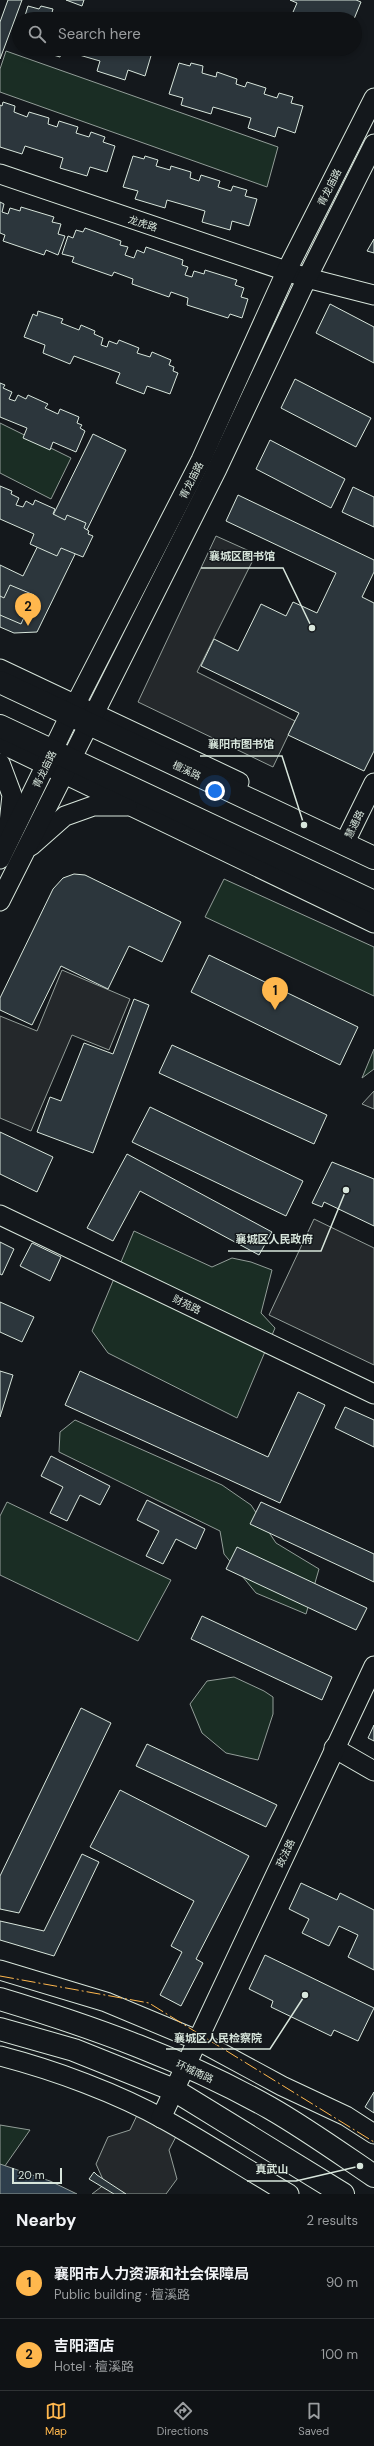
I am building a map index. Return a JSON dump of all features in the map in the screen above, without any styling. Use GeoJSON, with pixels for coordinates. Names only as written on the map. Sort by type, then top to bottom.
{"type":"FeatureCollection","features":[{"type":"Feature","properties":{"kind":"main road","name":"檀溪路"},"geometry":{"type":"LineString","coordinates":[[0,682],[82,714],[347,839],[374,858]]}},
{"type":"Feature","properties":{"kind":"main road"},"geometry":{"type":"LineString","coordinates":[[0,726],[58,762],[374,902]]}},
{"type":"Feature","properties":{"kind":"main road","name":"环城南路"},"geometry":{"type":"LineString","coordinates":[[0,1999],[84,2025],[186,2065],[270,2108],[374,2176]]}},
{"type":"Feature","properties":{"kind":"main road"},"geometry":{"type":"LineString","coordinates":[[0,2029],[74,2050],[174,2090],[343,2194]]}},
{"type":"Feature","properties":{"kind":"street","name":"青龙庙路"},"geometry":{"type":"LineString","coordinates":[[3,852],[58,762],[82,714],[201,460],[287,270],[374,98]]}},
{"type":"Feature","properties":{"kind":"street","name":"青龙庙路"},"geometry":{"type":"LineString","coordinates":[[82,714],[217,469],[307,278],[374,144]]}},
{"type":"Feature","properties":{"kind":"street","name":"龙虎路"},"geometry":{"type":"LineString","coordinates":[[0,174],[307,278],[374,295]]}},
{"type":"Feature","properties":{"kind":"street"},"geometry":{"type":"LineString","coordinates":[[0,669],[82,714]]}},
{"type":"Feature","properties":{"kind":"street"},"geometry":{"type":"LineString","coordinates":[[0,743],[58,762],[132,806],[374,923]]}},
{"type":"Feature","properties":{"kind":"street","name":"青龙庙路"},"geometry":{"type":"LineString","coordinates":[[0,901],[25,850],[58,762]]}},
{"type":"Feature","properties":{"kind":"street"},"geometry":{"type":"LineString","coordinates":[[0,763],[12,795],[3,852]]}},
{"type":"Feature","properties":{"kind":"street","name":"慧通路"},"geometry":{"type":"LineString","coordinates":[[347,839],[374,783]]}},
{"type":"Feature","properties":{"kind":"street"},"geometry":{"type":"LineString","coordinates":[[25,850],[65,816],[93,806],[132,806]]}},
{"type":"Feature","properties":{"kind":"street"},"geometry":{"type":"LineString","coordinates":[[347,839],[374,846]]}},
{"type":"Feature","properties":{"kind":"street","name":"财苑路"},"geometry":{"type":"LineString","coordinates":[[0,1214],[374,1394]]}},
{"type":"Feature","properties":{"kind":"street","name":"政法路"},"geometry":{"type":"LineString","coordinates":[[161,2118],[334,1748],[374,1666]]}},
{"type":"Feature","properties":{"kind":"street"},"geometry":{"type":"LineString","coordinates":[[334,1748],[374,1771]]}},
{"type":"Feature","properties":{"kind":"street"},"geometry":{"type":"LineString","coordinates":[[0,1970],[106,2002],[197,2040],[282,2086],[346,2116],[374,2134]]}},
{"type":"Feature","properties":{"kind":"street"},"geometry":{"type":"LineString","coordinates":[[0,2056],[25,2062],[88,2085],[161,2118],[289,2194]]}},
{"type":"Feature","properties":{"kind":"green space"},"geometry":{"type":"Polygon","coordinates":[[[6,51],[12,53],[12,56],[20,56],[278,147],[267,187],[0,92],[0,69],[6,51]]]}},
{"type":"Feature","properties":{"kind":"green space"},"geometry":{"type":"Polygon","coordinates":[[[0,423],[71,458],[51,499],[0,473],[0,423]]]}},
{"type":"Feature","properties":{"kind":"green space"},"geometry":{"type":"Polygon","coordinates":[[[224,879],[374,947],[374,996],[205,917],[224,879]]]}},
{"type":"Feature","properties":{"kind":"green space"},"geometry":{"type":"Polygon","coordinates":[[[374,1049],[374,1069],[362,1078],[374,1049]]]}},
{"type":"Feature","properties":{"kind":"green space"},"geometry":{"type":"Polygon","coordinates":[[[134,1231],[212,1267],[232,1258],[251,1262],[272,1270],[261,1313],[275,1328],[237,1418],[108,1353],[92,1331],[134,1231]]]}},
{"type":"Feature","properties":{"kind":"green space"},"geometry":{"type":"Polygon","coordinates":[[[75,1420],[222,1485],[251,1505],[276,1543],[319,1569],[306,1614],[256,1593],[224,1554],[220,1531],[59,1452],[60,1432],[75,1420]]]}},
{"type":"Feature","properties":{"kind":"green space"},"geometry":{"type":"Polygon","coordinates":[[[7,1502],[171,1580],[138,1641],[0,1575],[0,1516],[7,1502]]]}},
{"type":"Feature","properties":{"kind":"green space"},"geometry":{"type":"Polygon","coordinates":[[[234,1677],[264,1691],[273,1697],[273,1714],[258,1760],[226,1753],[202,1733],[190,1704],[207,1681],[234,1677]]]}},
{"type":"Feature","properties":{"kind":"green space"},"geometry":{"type":"Polygon","coordinates":[[[0,2125],[30,2130],[0,2173],[0,2125]]]}},
{"type":"Feature","properties":{"kind":"shaded area"},"geometry":{"type":"Polygon","coordinates":[[[216,536],[256,554],[197,672],[295,721],[273,767],[138,702],[216,536]]]}},
{"type":"Feature","properties":{"kind":"shaded area"},"geometry":{"type":"Polygon","coordinates":[[[62,970],[130,999],[109,1050],[72,1035],[31,1131],[0,1118],[0,1016],[37,1031],[62,970]]]}},
{"type":"Feature","properties":{"kind":"shaded area"},"geometry":{"type":"Polygon","coordinates":[[[374,1091],[374,1109],[362,1104],[374,1091]]]}},
{"type":"Feature","properties":{"kind":"shaded area"},"geometry":{"type":"Polygon","coordinates":[[[314,1219],[374,1248],[374,1365],[269,1315],[314,1219]]]}},
{"type":"Feature","properties":{"kind":"shaded area"},"geometry":{"type":"Polygon","coordinates":[[[140,2109],[180,2129],[169,2150],[177,2179],[166,2194],[92,2194],[105,2184],[96,2164],[108,2137],[130,2130],[140,2109]]]}},
{"type":"Feature","properties":{"kind":"water"},"geometry":{"type":"Polygon","coordinates":[[[0,2164],[50,2181],[77,2194],[0,2194],[0,2164]]]}},
{"type":"Feature","properties":{"kind":"building"},"geometry":{"type":"Polygon","coordinates":[[[8,0],[22,0],[18,12],[12,12],[12,27],[0,59],[0,22],[8,0]]]}},
{"type":"Feature","properties":{"kind":"building"},"geometry":{"type":"Polygon","coordinates":[[[66,0],[84,0],[82,6],[66,0]]]}},
{"type":"Feature","properties":{"kind":"building"},"geometry":{"type":"Polygon","coordinates":[[[290,0],[356,0],[361,2],[357,12],[293,12],[297,3],[290,0]]]}},
{"type":"Feature","properties":{"kind":"building"},"geometry":{"type":"Polygon","coordinates":[[[28,6],[39,9],[41,6],[53,9],[52,12],[26,12],[28,6]]]}},
{"type":"Feature","properties":{"kind":"building"},"geometry":{"type":"Polygon","coordinates":[[[83,56],[151,56],[145,76],[128,70],[125,80],[97,71],[100,61],[83,56]]]}},
{"type":"Feature","properties":{"kind":"building"},"geometry":{"type":"Polygon","coordinates":[[[179,63],[190,66],[191,63],[203,66],[202,73],[216,77],[217,72],[237,79],[236,84],[245,87],[247,82],[266,88],[264,94],[277,98],[279,93],[293,97],[291,103],[303,106],[295,133],[278,127],[275,137],[248,128],[251,118],[213,107],[211,114],[181,105],[183,98],[169,94],[179,63]]]}},
{"type":"Feature","properties":{"kind":"building"},"geometry":{"type":"Polygon","coordinates":[[[3,102],[15,106],[14,112],[27,117],[29,112],[49,118],[48,124],[57,127],[59,121],[78,127],[76,133],[89,137],[91,132],[105,137],[103,142],[115,146],[107,172],[90,167],[87,176],[60,168],[63,158],[25,146],[22,154],[0,147],[0,105],[2,106],[3,102]]]}},
{"type":"Feature","properties":{"kind":"building"},"geometry":{"type":"Polygon","coordinates":[[[133,156],[144,159],[145,156],[158,160],[156,166],[170,170],[171,166],[191,172],[190,178],[199,181],[201,175],[220,181],[218,187],[231,191],[233,186],[247,190],[245,196],[257,199],[249,226],[232,221],[230,230],[202,222],[205,211],[167,200],[165,208],[135,199],[138,191],[123,187],[133,156]]]}},
{"type":"Feature","properties":{"kind":"building"},"geometry":{"type":"Polygon","coordinates":[[[0,202],[4,204],[2,212],[8,214],[10,208],[20,211],[21,207],[54,217],[52,222],[61,224],[58,234],[65,236],[58,255],[46,250],[44,255],[3,241],[5,235],[0,233],[0,202]]]}},
{"type":"Feature","properties":{"kind":"building"},"geometry":{"type":"Polygon","coordinates":[[[85,228],[121,241],[120,245],[128,247],[125,255],[134,258],[137,250],[144,253],[146,247],[183,260],[182,265],[188,267],[185,275],[192,277],[194,271],[204,274],[205,270],[237,280],[235,285],[244,288],[241,297],[248,299],[242,318],[230,314],[228,318],[187,305],[188,298],[171,292],[169,297],[132,284],[133,279],[114,272],[112,276],[72,262],[74,257],[62,254],[68,236],[73,238],[76,230],[83,232],[85,228]]]}},
{"type":"Feature","properties":{"kind":"building"},"geometry":{"type":"Polygon","coordinates":[[[374,239],[374,253],[367,251],[374,239]]]}},
{"type":"Feature","properties":{"kind":"building"},"geometry":{"type":"Polygon","coordinates":[[[330,304],[374,327],[374,363],[316,333],[330,304]]]}},
{"type":"Feature","properties":{"kind":"building"},"geometry":{"type":"Polygon","coordinates":[[[38,311],[63,319],[61,323],[79,330],[81,325],[95,331],[94,334],[103,338],[101,345],[107,347],[109,341],[117,344],[119,340],[139,348],[137,353],[150,357],[152,352],[171,360],[169,365],[174,367],[173,371],[178,373],[170,394],[147,386],[144,394],[116,383],[120,373],[74,356],[70,364],[43,353],[45,345],[24,337],[33,314],[37,316],[38,311]]]}},
{"type":"Feature","properties":{"kind":"building"},"geometry":{"type":"Polygon","coordinates":[[[295,379],[371,418],[356,447],[281,408],[295,379]]]}},
{"type":"Feature","properties":{"kind":"building"},"geometry":{"type":"Polygon","coordinates":[[[0,383],[5,385],[3,388],[12,392],[9,399],[15,401],[18,395],[26,399],[28,395],[48,404],[45,408],[58,414],[60,409],[79,417],[77,423],[82,425],[80,428],[85,431],[76,452],[53,442],[50,450],[23,438],[27,428],[0,417],[0,383]]]}},
{"type":"Feature","properties":{"kind":"building"},"geometry":{"type":"Polygon","coordinates":[[[93,434],[126,450],[37,632],[14,633],[0,627],[0,565],[23,576],[93,434]]]}},
{"type":"Feature","properties":{"kind":"building"},"geometry":{"type":"Polygon","coordinates":[[[270,440],[345,479],[331,508],[256,469],[270,440]]]}},
{"type":"Feature","properties":{"kind":"building"},"geometry":{"type":"Polygon","coordinates":[[[0,486],[12,491],[11,494],[19,498],[16,505],[23,507],[26,501],[33,505],[35,500],[55,509],[53,514],[65,520],[67,515],[86,523],[84,528],[89,531],[88,534],[93,536],[83,557],[61,548],[57,556],[30,544],[34,534],[0,519],[0,486]]]}},
{"type":"Feature","properties":{"kind":"building"},"geometry":{"type":"Polygon","coordinates":[[[353,487],[374,497],[374,527],[342,512],[353,487]]]}},
{"type":"Feature","properties":{"kind":"building"},"geometry":{"type":"Polygon","coordinates":[[[238,495],[374,560],[374,572],[362,597],[374,603],[374,751],[364,771],[288,735],[299,713],[201,666],[214,639],[238,651],[261,604],[286,616],[293,602],[317,613],[336,573],[226,521],[238,495]]]}},
{"type":"Feature","properties":{"kind":"building"},"geometry":{"type":"Polygon","coordinates":[[[10,585],[34,595],[21,624],[0,615],[0,596],[4,598],[10,585]]]}},
{"type":"Feature","properties":{"kind":"building"},"geometry":{"type":"Polygon","coordinates":[[[74,874],[85,875],[181,922],[162,962],[129,946],[108,989],[61,966],[32,1025],[0,1010],[0,998],[53,889],[63,878],[74,874]]]}},
{"type":"Feature","properties":{"kind":"building"},"geometry":{"type":"Polygon","coordinates":[[[209,955],[358,1027],[340,1065],[191,992],[209,955]]]}},
{"type":"Feature","properties":{"kind":"building"},"geometry":{"type":"Polygon","coordinates":[[[134,999],[149,1005],[93,1153],[37,1132],[50,1097],[61,1101],[84,1043],[113,1054],[134,999]]]}},
{"type":"Feature","properties":{"kind":"building"},"geometry":{"type":"Polygon","coordinates":[[[172,1045],[327,1115],[314,1144],[159,1073],[172,1045]]]}},
{"type":"Feature","properties":{"kind":"building"},"geometry":{"type":"Polygon","coordinates":[[[150,1107],[303,1181],[286,1216],[132,1142],[150,1107]]]}},
{"type":"Feature","properties":{"kind":"building"},"geometry":{"type":"Polygon","coordinates":[[[0,1132],[53,1157],[37,1192],[0,1174],[0,1132]]]}},
{"type":"Feature","properties":{"kind":"building"},"geometry":{"type":"Polygon","coordinates":[[[127,1154],[272,1232],[259,1255],[140,1191],[113,1241],[87,1228],[127,1154]]]}},
{"type":"Feature","properties":{"kind":"building"},"geometry":{"type":"Polygon","coordinates":[[[332,1162],[374,1179],[374,1226],[324,1202],[322,1207],[312,1203],[332,1162]]]}},
{"type":"Feature","properties":{"kind":"building"},"geometry":{"type":"Polygon","coordinates":[[[0,1242],[14,1249],[2,1275],[0,1274],[0,1242]]]}},
{"type":"Feature","properties":{"kind":"building"},"geometry":{"type":"Polygon","coordinates":[[[32,1243],[61,1257],[50,1281],[20,1266],[32,1243]]]}},
{"type":"Feature","properties":{"kind":"building"},"geometry":{"type":"Polygon","coordinates":[[[0,1302],[34,1317],[22,1342],[0,1332],[0,1302]]]}},
{"type":"Feature","properties":{"kind":"building"},"geometry":{"type":"Polygon","coordinates":[[[0,1371],[13,1375],[0,1417],[0,1371]]]}},
{"type":"Feature","properties":{"kind":"building"},"geometry":{"type":"Polygon","coordinates":[[[80,1371],[268,1457],[298,1392],[325,1405],[280,1503],[65,1405],[80,1371]]]}},
{"type":"Feature","properties":{"kind":"building"},"geometry":{"type":"Polygon","coordinates":[[[345,1407],[374,1420],[374,1447],[335,1428],[345,1407]]]}},
{"type":"Feature","properties":{"kind":"building"},"geometry":{"type":"Polygon","coordinates":[[[51,1456],[110,1486],[100,1505],[80,1495],[67,1521],[50,1513],[63,1487],[41,1476],[51,1456]]]}},
{"type":"Feature","properties":{"kind":"building"},"geometry":{"type":"Polygon","coordinates":[[[147,1500],[205,1529],[196,1549],[176,1539],[163,1564],[146,1556],[159,1531],[137,1520],[147,1500]]]}},
{"type":"Feature","properties":{"kind":"building"},"geometry":{"type":"Polygon","coordinates":[[[261,1502],[374,1554],[374,1582],[250,1524],[261,1502]]]}},
{"type":"Feature","properties":{"kind":"building"},"geometry":{"type":"Polygon","coordinates":[[[237,1547],[367,1608],[356,1630],[226,1569],[237,1547]]]}},
{"type":"Feature","properties":{"kind":"building"},"geometry":{"type":"Polygon","coordinates":[[[202,1616],[332,1677],[322,1700],[191,1639],[202,1616]]]}},
{"type":"Feature","properties":{"kind":"building"},"geometry":{"type":"Polygon","coordinates":[[[81,1708],[111,1723],[19,1913],[0,1909],[0,1876],[81,1708]]]}},
{"type":"Feature","properties":{"kind":"building"},"geometry":{"type":"Polygon","coordinates":[[[374,1725],[374,1741],[368,1738],[374,1725]]]}},
{"type":"Feature","properties":{"kind":"building"},"geometry":{"type":"Polygon","coordinates":[[[147,1744],[277,1805],[266,1827],[136,1766],[147,1744]]]}},
{"type":"Feature","properties":{"kind":"building"},"geometry":{"type":"Polygon","coordinates":[[[120,1790],[249,1856],[196,1959],[203,1963],[181,2006],[160,1995],[182,1952],[171,1946],[194,1901],[90,1847],[120,1790]]]}},
{"type":"Feature","properties":{"kind":"building"},"geometry":{"type":"Polygon","coordinates":[[[82,1854],[99,1862],[54,1956],[0,1940],[0,1921],[44,1931],[82,1854]]]}},
{"type":"Feature","properties":{"kind":"building"},"geometry":{"type":"Polygon","coordinates":[[[301,1883],[337,1900],[340,1893],[374,1910],[374,1970],[348,1957],[358,1935],[339,1926],[329,1946],[302,1933],[309,1919],[289,1909],[301,1883]]]}},
{"type":"Feature","properties":{"kind":"building"},"geometry":{"type":"Polygon","coordinates":[[[265,1955],[374,2008],[358,2041],[334,2030],[331,2036],[271,2007],[273,2001],[249,1989],[265,1955]]]}},
{"type":"Feature","properties":{"kind":"building"},"geometry":{"type":"Polygon","coordinates":[[[374,2092],[374,2113],[365,2107],[374,2092]]]}},
{"type":"Feature","properties":{"kind":"building"},"geometry":{"type":"Polygon","coordinates":[[[94,2172],[126,2194],[114,2194],[89,2179],[94,2172]]]}},
{"type":"Feature","properties":{"kind":"power"},"geometry":{"type":"LineString","coordinates":[[0,1976],[149,2003],[374,2142]]}},
{"type":"Feature","properties":{"kind":"place","name":"吉阳酒店"},"geometry":{"type":"Point","coordinates":[28,626]}},
{"type":"Feature","properties":{"kind":"place","name":"襄城区图书馆"},"geometry":{"type":"Point","coordinates":[312,628]}},
{"type":"Feature","properties":{"kind":"place","name":"襄阳市图书馆"},"geometry":{"type":"Point","coordinates":[304,825]}},
{"type":"Feature","properties":{"kind":"place","name":"襄阳市人力资源和社会保障局"},"geometry":{"type":"Point","coordinates":[275,1010]}},
{"type":"Feature","properties":{"kind":"place","name":"襄城区人民政府"},"geometry":{"type":"Point","coordinates":[346,1190]}},
{"type":"Feature","properties":{"kind":"place","name":"襄城区人民检察院"},"geometry":{"type":"Point","coordinates":[305,1995]}},
{"type":"Feature","properties":{"kind":"place","name":"真武山"},"geometry":{"type":"Point","coordinates":[360,2166]}}]}
